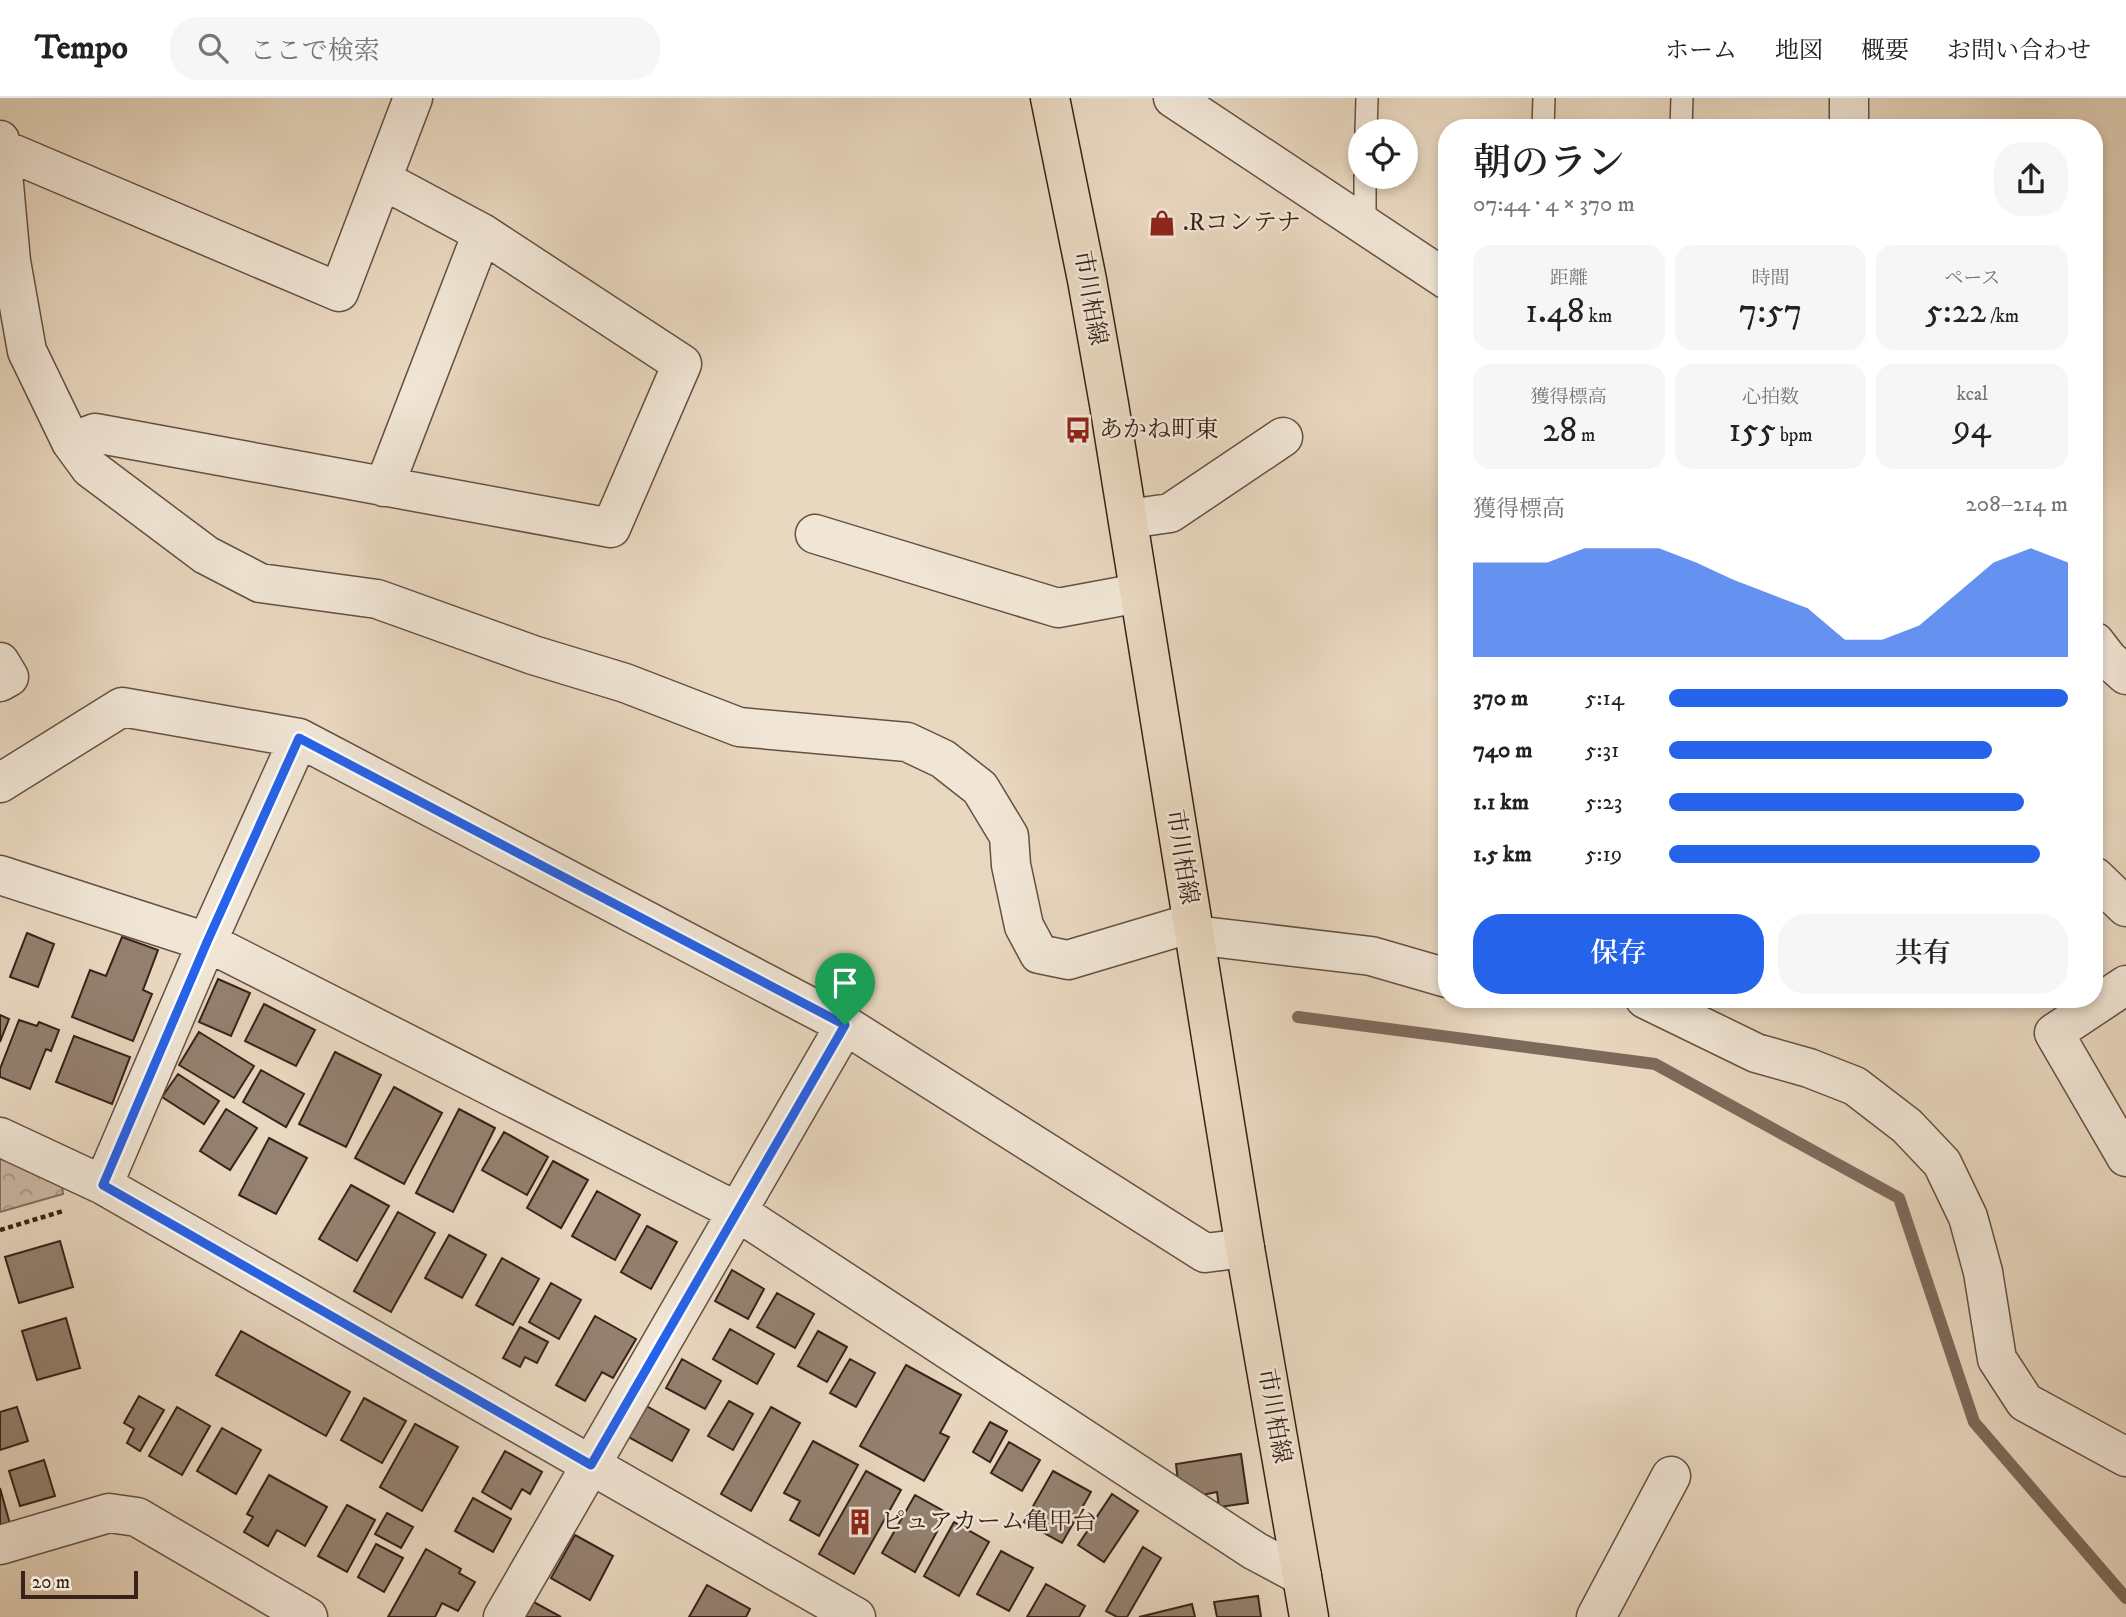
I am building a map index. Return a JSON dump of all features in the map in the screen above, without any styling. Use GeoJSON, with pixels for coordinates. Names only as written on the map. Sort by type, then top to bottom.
{"type":"FeatureCollection","features":[{"type":"Feature","properties":{"kind":"main road","name":"市川柏線"},"geometry":{"type":"LineString","coordinates":[[1050,98],[1087,280],[1128,519],[1245,1248],[1309,1617]]}},
{"type":"Feature","properties":{"kind":"street"},"geometry":{"type":"LineString","coordinates":[[0,148],[339,292],[413,98]]}},
{"type":"Feature","properties":{"kind":"street"},"geometry":{"type":"LineString","coordinates":[[1173,98],[1438,274]]}},
{"type":"Feature","properties":{"kind":"street"},"geometry":{"type":"LineString","coordinates":[[1849,98],[1849,119]]}},
{"type":"Feature","properties":{"kind":"street"},"geometry":{"type":"LineString","coordinates":[[0,141],[11,261],[13,351],[90,468],[206,555],[260,583],[377,599],[533,655],[625,684],[739,727],[906,742],[943,759],[980,788],[1009,836],[1011,865],[1024,926],[1039,954],[1068,960],[1193,929],[1371,956],[1438,975]]}},
{"type":"Feature","properties":{"kind":"street"},"geometry":{"type":"LineString","coordinates":[[71,442],[94,433],[611,528],[682,364],[482,233],[383,180]]}},
{"type":"Feature","properties":{"kind":"street"},"geometry":{"type":"LineString","coordinates":[[384,486],[482,233]]}},
{"type":"Feature","properties":{"kind":"street"},"geometry":{"type":"LineString","coordinates":[[1128,519],[1170,513],[1283,438]]}},
{"type":"Feature","properties":{"kind":"street"},"geometry":{"type":"LineString","coordinates":[[816,534],[1058,608],[1139,593]]}},
{"type":"Feature","properties":{"kind":"street"},"geometry":{"type":"LineString","coordinates":[[0,662],[9,677],[0,682]]}},
{"type":"Feature","properties":{"kind":"street"},"geometry":{"type":"LineString","coordinates":[[0,783],[122,707],[299,738],[845,1025],[1205,1253],[1245,1248]]}},
{"type":"Feature","properties":{"kind":"street"},"geometry":{"type":"LineString","coordinates":[[103,1185],[207,942],[299,738]]}},
{"type":"Feature","properties":{"kind":"street"},"geometry":{"type":"LineString","coordinates":[[0,875],[207,942],[738,1212],[1255,1550],[1302,1576]]}},
{"type":"Feature","properties":{"kind":"street"},"geometry":{"type":"LineString","coordinates":[[2103,885],[2126,907]]}},
{"type":"Feature","properties":{"kind":"street"},"geometry":{"type":"LineString","coordinates":[[2103,1000],[2126,985]]}},
{"type":"Feature","properties":{"kind":"street"},"geometry":{"type":"LineString","coordinates":[[1663,1008],[1756,1053],[1808,1068],[1855,1086],[1907,1126],[1942,1163],[1968,1217],[1983,1272],[1997,1359],[2025,1402],[2126,1457]]}},
{"type":"Feature","properties":{"kind":"street"},"geometry":{"type":"LineString","coordinates":[[2092,1008],[2054,1033],[2126,1157]]}},
{"type":"Feature","properties":{"kind":"street"},"geometry":{"type":"LineString","coordinates":[[503,1617],[845,1025]]}},
{"type":"Feature","properties":{"kind":"street"},"geometry":{"type":"LineString","coordinates":[[0,1137],[103,1185],[856,1617]]}},
{"type":"Feature","properties":{"kind":"street"},"geometry":{"type":"LineString","coordinates":[[1597,1617],[1671,1476]]}},
{"type":"Feature","properties":{"kind":"street"},"geometry":{"type":"LineString","coordinates":[[0,1545],[109,1513],[137,1517],[308,1617]]}},
{"type":"Feature","properties":{"kind":"lane"},"geometry":{"type":"LineString","coordinates":[[1366,119],[1367,98]]}},
{"type":"Feature","properties":{"kind":"lane"},"geometry":{"type":"LineString","coordinates":[[1543,119],[1544,98]]}},
{"type":"Feature","properties":{"kind":"lane"},"geometry":{"type":"LineString","coordinates":[[1681,119],[1682,98]]}},
{"type":"Feature","properties":{"kind":"lane"},"geometry":{"type":"LineString","coordinates":[[1365,189],[1365,226]]}},
{"type":"Feature","properties":{"kind":"path"},"geometry":{"type":"LineString","coordinates":[[0,1230],[73,1208],[103,1185]]}},
{"type":"Feature","properties":{"kind":"green space"},"geometry":{"type":"Polygon","coordinates":[[[0,1157],[62,1185],[63,1194],[0,1212],[0,1157]]]}},
{"type":"Feature","properties":{"kind":"building"},"geometry":{"type":"Polygon","coordinates":[[[27,933],[54,944],[38,987],[10,977],[27,933]]]}},
{"type":"Feature","properties":{"kind":"building"},"geometry":{"type":"Polygon","coordinates":[[[122,937],[158,950],[143,990],[152,994],[133,1041],[72,1017],[90,970],[106,976],[122,937]]]}},
{"type":"Feature","properties":{"kind":"building"},"geometry":{"type":"Polygon","coordinates":[[[218,979],[250,993],[231,1036],[199,1022],[218,979]]]}},
{"type":"Feature","properties":{"kind":"building"},"geometry":{"type":"Polygon","coordinates":[[[264,1004],[315,1030],[296,1066],[245,1041],[264,1004]]]}},
{"type":"Feature","properties":{"kind":"building"},"geometry":{"type":"Polygon","coordinates":[[[0,1015],[9,1019],[0,1042],[0,1015]]]}},
{"type":"Feature","properties":{"kind":"building"},"geometry":{"type":"Polygon","coordinates":[[[19,1020],[37,1026],[39,1022],[59,1030],[51,1051],[46,1049],[30,1089],[0,1077],[0,1069],[19,1020]]]}},
{"type":"Feature","properties":{"kind":"building"},"geometry":{"type":"Polygon","coordinates":[[[199,1032],[254,1066],[234,1098],[179,1065],[199,1032]]]}},
{"type":"Feature","properties":{"kind":"building"},"geometry":{"type":"Polygon","coordinates":[[[74,1036],[130,1057],[112,1104],[56,1082],[74,1036]]]}},
{"type":"Feature","properties":{"kind":"building"},"geometry":{"type":"Polygon","coordinates":[[[335,1052],[381,1075],[346,1147],[299,1124],[335,1052]]]}},
{"type":"Feature","properties":{"kind":"building"},"geometry":{"type":"Polygon","coordinates":[[[261,1070],[304,1094],[286,1127],[243,1102],[261,1070]]]}},
{"type":"Feature","properties":{"kind":"building"},"geometry":{"type":"Polygon","coordinates":[[[178,1074],[219,1101],[204,1124],[162,1097],[178,1074]]]}},
{"type":"Feature","properties":{"kind":"building"},"geometry":{"type":"Polygon","coordinates":[[[394,1087],[442,1113],[404,1184],[355,1158],[394,1087]]]}},
{"type":"Feature","properties":{"kind":"building"},"geometry":{"type":"Polygon","coordinates":[[[226,1109],[257,1128],[230,1170],[200,1151],[226,1109]]]}},
{"type":"Feature","properties":{"kind":"building"},"geometry":{"type":"Polygon","coordinates":[[[459,1109],[495,1128],[453,1212],[416,1193],[459,1109]]]}},
{"type":"Feature","properties":{"kind":"building"},"geometry":{"type":"Polygon","coordinates":[[[504,1132],[548,1157],[527,1195],[482,1170],[504,1132]]]}},
{"type":"Feature","properties":{"kind":"building"},"geometry":{"type":"Polygon","coordinates":[[[269,1138],[307,1158],[276,1214],[239,1195],[269,1138]]]}},
{"type":"Feature","properties":{"kind":"building"},"geometry":{"type":"Polygon","coordinates":[[[553,1161],[588,1180],[561,1228],[527,1208],[553,1161]]]}},
{"type":"Feature","properties":{"kind":"building"},"geometry":{"type":"Polygon","coordinates":[[[351,1185],[389,1206],[357,1261],[319,1239],[351,1185]]]}},
{"type":"Feature","properties":{"kind":"building"},"geometry":{"type":"Polygon","coordinates":[[[597,1191],[640,1215],[615,1260],[572,1236],[597,1191]]]}},
{"type":"Feature","properties":{"kind":"building"},"geometry":{"type":"Polygon","coordinates":[[[398,1212],[435,1233],[391,1312],[354,1291],[398,1212]]]}},
{"type":"Feature","properties":{"kind":"building"},"geometry":{"type":"Polygon","coordinates":[[[647,1226],[677,1242],[651,1289],[621,1272],[647,1226]]]}},
{"type":"Feature","properties":{"kind":"building"},"geometry":{"type":"Polygon","coordinates":[[[449,1235],[486,1255],[462,1298],[425,1278],[449,1235]]]}},
{"type":"Feature","properties":{"kind":"building"},"geometry":{"type":"Polygon","coordinates":[[[60,1241],[73,1287],[19,1303],[5,1257],[60,1241]]]}},
{"type":"Feature","properties":{"kind":"building"},"geometry":{"type":"Polygon","coordinates":[[[502,1258],[539,1279],[513,1325],[476,1305],[502,1258]]]}},
{"type":"Feature","properties":{"kind":"building"},"geometry":{"type":"Polygon","coordinates":[[[732,1270],[764,1289],[748,1319],[715,1301],[732,1270]]]}},
{"type":"Feature","properties":{"kind":"building"},"geometry":{"type":"Polygon","coordinates":[[[551,1283],[581,1300],[559,1339],[529,1322],[551,1283]]]}},
{"type":"Feature","properties":{"kind":"building"},"geometry":{"type":"Polygon","coordinates":[[[777,1293],[814,1314],[795,1348],[757,1327],[777,1293]]]}},
{"type":"Feature","properties":{"kind":"building"},"geometry":{"type":"Polygon","coordinates":[[[595,1316],[636,1339],[613,1378],[602,1372],[585,1401],[556,1385],[595,1316]]]}},
{"type":"Feature","properties":{"kind":"building"},"geometry":{"type":"Polygon","coordinates":[[[66,1318],[80,1368],[37,1380],[22,1331],[66,1318]]]}},
{"type":"Feature","properties":{"kind":"building"},"geometry":{"type":"Polygon","coordinates":[[[520,1327],[548,1342],[537,1363],[525,1357],[520,1367],[503,1358],[520,1327]]]}},
{"type":"Feature","properties":{"kind":"building"},"geometry":{"type":"Polygon","coordinates":[[[730,1329],[774,1354],[757,1384],[713,1359],[730,1329]]]}},
{"type":"Feature","properties":{"kind":"building"},"geometry":{"type":"Polygon","coordinates":[[[241,1331],[350,1392],[326,1436],[216,1375],[241,1331]]]}},
{"type":"Feature","properties":{"kind":"building"},"geometry":{"type":"Polygon","coordinates":[[[818,1331],[847,1347],[827,1382],[798,1366],[818,1331]]]}},
{"type":"Feature","properties":{"kind":"building"},"geometry":{"type":"Polygon","coordinates":[[[682,1359],[721,1381],[705,1409],[666,1388],[682,1359]]]}},
{"type":"Feature","properties":{"kind":"building"},"geometry":{"type":"Polygon","coordinates":[[[850,1359],[875,1373],[856,1407],[830,1393],[850,1359]]]}},
{"type":"Feature","properties":{"kind":"building"},"geometry":{"type":"Polygon","coordinates":[[[906,1365],[961,1395],[940,1433],[949,1437],[924,1481],[860,1446],[906,1365]]]}},
{"type":"Feature","properties":{"kind":"building"},"geometry":{"type":"Polygon","coordinates":[[[139,1396],[164,1410],[140,1451],[127,1443],[134,1429],[124,1423],[139,1396]]]}},
{"type":"Feature","properties":{"kind":"building"},"geometry":{"type":"Polygon","coordinates":[[[364,1398],[406,1421],[382,1463],[341,1440],[364,1398]]]}},
{"type":"Feature","properties":{"kind":"building"},"geometry":{"type":"Polygon","coordinates":[[[729,1401],[753,1414],[733,1450],[708,1436],[729,1401]]]}},
{"type":"Feature","properties":{"kind":"building"},"geometry":{"type":"Polygon","coordinates":[[[643,1404],[689,1430],[672,1461],[625,1435],[643,1404]]]}},
{"type":"Feature","properties":{"kind":"building"},"geometry":{"type":"Polygon","coordinates":[[[17,1407],[28,1441],[0,1450],[0,1412],[17,1407]]]}},
{"type":"Feature","properties":{"kind":"building"},"geometry":{"type":"Polygon","coordinates":[[[177,1407],[210,1426],[182,1475],[149,1456],[177,1407]]]}},
{"type":"Feature","properties":{"kind":"building"},"geometry":{"type":"Polygon","coordinates":[[[771,1407],[800,1423],[751,1511],[721,1494],[771,1407]]]}},
{"type":"Feature","properties":{"kind":"building"},"geometry":{"type":"Polygon","coordinates":[[[990,1422],[1007,1431],[990,1462],[973,1452],[990,1422]]]}},
{"type":"Feature","properties":{"kind":"building"},"geometry":{"type":"Polygon","coordinates":[[[415,1424],[458,1447],[422,1511],[380,1487],[415,1424]]]}},
{"type":"Feature","properties":{"kind":"building"},"geometry":{"type":"Polygon","coordinates":[[[222,1428],[261,1450],[236,1494],[197,1471],[222,1428]]]}},
{"type":"Feature","properties":{"kind":"building"},"geometry":{"type":"Polygon","coordinates":[[[813,1441],[858,1465],[819,1536],[790,1520],[800,1501],[784,1493],[813,1441]]]}},
{"type":"Feature","properties":{"kind":"building"},"geometry":{"type":"Polygon","coordinates":[[[1009,1442],[1040,1460],[1022,1491],[991,1473],[1009,1442]]]}},
{"type":"Feature","properties":{"kind":"building"},"geometry":{"type":"Polygon","coordinates":[[[505,1451],[542,1472],[530,1494],[522,1489],[511,1509],[482,1492],[505,1451]]]}},
{"type":"Feature","properties":{"kind":"building"},"geometry":{"type":"Polygon","coordinates":[[[1241,1454],[1248,1503],[1219,1507],[1217,1492],[1197,1496],[1178,1482],[1176,1464],[1241,1454]]]}},
{"type":"Feature","properties":{"kind":"building"},"geometry":{"type":"Polygon","coordinates":[[[44,1460],[55,1496],[20,1506],[9,1471],[44,1460]]]}},
{"type":"Feature","properties":{"kind":"building","name":"ピュアカーム亀甲台"},"geometry":{"type":"Polygon","coordinates":[[[866,1471],[901,1490],[854,1574],[819,1554],[866,1471]]]}},
{"type":"Feature","properties":{"kind":"building"},"geometry":{"type":"Polygon","coordinates":[[[1053,1471],[1091,1492],[1062,1543],[1024,1522],[1053,1471]]]}},
{"type":"Feature","properties":{"kind":"building"},"geometry":{"type":"Polygon","coordinates":[[[269,1475],[327,1507],[305,1546],[277,1530],[268,1546],[244,1532],[253,1517],[247,1514],[269,1475]]]}},
{"type":"Feature","properties":{"kind":"building"},"geometry":{"type":"Polygon","coordinates":[[[0,1488],[10,1524],[0,1527],[0,1488]]]}},
{"type":"Feature","properties":{"kind":"building"},"geometry":{"type":"Polygon","coordinates":[[[1112,1494],[1138,1511],[1104,1562],[1078,1545],[1112,1494]]]}},
{"type":"Feature","properties":{"kind":"building"},"geometry":{"type":"Polygon","coordinates":[[[915,1495],[947,1513],[915,1572],[882,1553],[915,1495]]]}},
{"type":"Feature","properties":{"kind":"building"},"geometry":{"type":"Polygon","coordinates":[[[473,1498],[511,1519],[493,1552],[455,1531],[473,1498]]]}},
{"type":"Feature","properties":{"kind":"building"},"geometry":{"type":"Polygon","coordinates":[[[347,1505],[375,1520],[347,1572],[318,1556],[347,1505]]]}},
{"type":"Feature","properties":{"kind":"building"},"geometry":{"type":"Polygon","coordinates":[[[387,1513],[413,1527],[401,1548],[375,1534],[387,1513]]]}},
{"type":"Feature","properties":{"kind":"building"},"geometry":{"type":"Polygon","coordinates":[[[954,1522],[989,1542],[959,1596],[924,1576],[954,1522]]]}},
{"type":"Feature","properties":{"kind":"building"},"geometry":{"type":"Polygon","coordinates":[[[575,1535],[613,1556],[590,1600],[551,1578],[575,1535]]]}},
{"type":"Feature","properties":{"kind":"building"},"geometry":{"type":"Polygon","coordinates":[[[376,1544],[403,1558],[384,1592],[358,1577],[376,1544]]]}},
{"type":"Feature","properties":{"kind":"building"},"geometry":{"type":"Polygon","coordinates":[[[1143,1547],[1161,1558],[1127,1617],[1117,1617],[1106,1611],[1143,1547]]]}},
{"type":"Feature","properties":{"kind":"building"},"geometry":{"type":"Polygon","coordinates":[[[426,1549],[461,1569],[459,1573],[475,1582],[458,1611],[442,1603],[435,1617],[388,1617],[426,1549]]]}},
{"type":"Feature","properties":{"kind":"building"},"geometry":{"type":"Polygon","coordinates":[[[1001,1551],[1033,1568],[1009,1611],[977,1594],[1001,1551]]]}},
{"type":"Feature","properties":{"kind":"building"},"geometry":{"type":"Polygon","coordinates":[[[1046,1584],[1085,1606],[1079,1617],[1027,1617],[1046,1584]]]}},
{"type":"Feature","properties":{"kind":"building"},"geometry":{"type":"Polygon","coordinates":[[[707,1585],[750,1609],[746,1617],[689,1617],[707,1585]]]}},
{"type":"Feature","properties":{"kind":"building"},"geometry":{"type":"Polygon","coordinates":[[[1258,1596],[1261,1617],[1217,1617],[1214,1602],[1258,1596]]]}},
{"type":"Feature","properties":{"kind":"building"},"geometry":{"type":"Polygon","coordinates":[[[530,1600],[561,1617],[521,1617],[530,1600]]]}},
{"type":"Feature","properties":{"kind":"building"},"geometry":{"type":"Polygon","coordinates":[[[1192,1604],[1195,1617],[1139,1617],[1192,1604]]]}},
{"type":"Feature","properties":{"kind":"waterway"},"geometry":{"type":"LineString","coordinates":[[1298,1017],[1655,1064],[1899,1198],[1974,1422],[2126,1598]]}},
{"type":"Feature","properties":{"kind":"place","name":".Rコンテナ"},"geometry":{"type":"Point","coordinates":[1162,223]}},
{"type":"Feature","properties":{"kind":"place","name":"あかね町東"},"geometry":{"type":"Point","coordinates":[1078,430]}},
{"type":"Feature","properties":{"kind":"place","name":"ピュアカーム亀甲台"},"geometry":{"type":"Point","coordinates":[860,1522]}},
{"type":"Feature","properties":{"kind":"route"},"geometry":{"type":"LineString","coordinates":[[299,738],[845,1025],[591,1465],[103,1185],[207,942],[299,738]]}}]}
